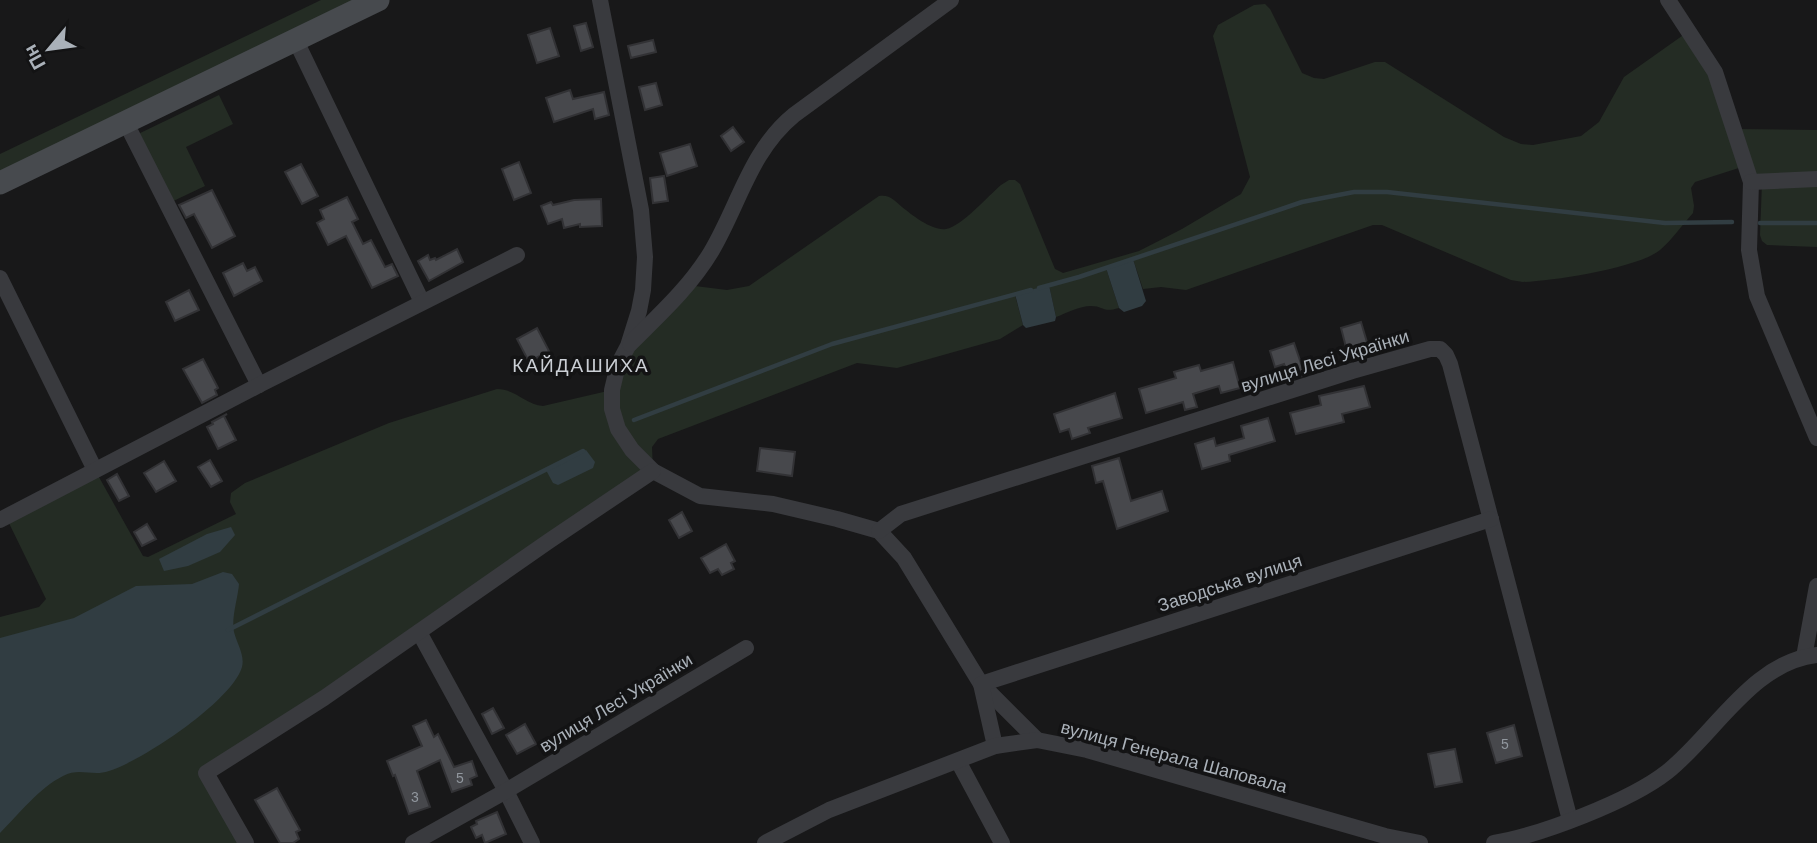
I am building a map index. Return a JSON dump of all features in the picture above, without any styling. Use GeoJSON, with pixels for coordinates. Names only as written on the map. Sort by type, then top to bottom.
{"type":"FeatureCollection","features":[{"type":"Feature","properties":{"kind":"main road"},"geometry":{"type":"LineString","coordinates":[[0,183],[378,0]]}},
{"type":"Feature","properties":{"kind":"street"},"geometry":{"type":"LineString","coordinates":[[600,0],[644,237],[643,290],[628,346],[618,365],[612,390],[612,409],[618,429],[632,450],[653,471],[700,496],[773,504],[879,531],[904,558],[981,684],[1037,740]]}},
{"type":"Feature","properties":{"kind":"street"},"geometry":{"type":"LineString","coordinates":[[628,346],[680,293],[712,251],[756,159],[773,135],[794,115],[951,0]]}},
{"type":"Feature","properties":{"kind":"street"},"geometry":{"type":"LineString","coordinates":[[1668,0],[1715,72],[1751,182],[1749,250],[1757,296],[1817,438]]}},
{"type":"Feature","properties":{"kind":"street"},"geometry":{"type":"LineString","coordinates":[[296,41],[422,302]]}},
{"type":"Feature","properties":{"kind":"street"},"geometry":{"type":"LineString","coordinates":[[126,123],[259,385]]}},
{"type":"Feature","properties":{"kind":"street"},"geometry":{"type":"LineString","coordinates":[[1751,182],[1817,179]]}},
{"type":"Feature","properties":{"kind":"street"},"geometry":{"type":"LineString","coordinates":[[0,520],[517,255]]}},
{"type":"Feature","properties":{"kind":"street"},"geometry":{"type":"LineString","coordinates":[[0,278],[95,470]]}},
{"type":"Feature","properties":{"kind":"street","name":"вулиця Лесі Українки"},"geometry":{"type":"LineString","coordinates":[[879,531],[901,514],[1352,371],[1430,349],[1440,349],[1450,363],[1570,820]]}},
{"type":"Feature","properties":{"kind":"street"},"geometry":{"type":"LineString","coordinates":[[246,843],[206,773],[324,698],[653,471]]}},
{"type":"Feature","properties":{"kind":"street","name":"Заводська вулиця"},"geometry":{"type":"LineString","coordinates":[[981,684],[1491,519]]}},
{"type":"Feature","properties":{"kind":"street"},"geometry":{"type":"LineString","coordinates":[[1494,843],[1522,841],[1640,790],[1677,764],[1756,684],[1772,672],[1810,656],[1817,586]]}},
{"type":"Feature","properties":{"kind":"street"},"geometry":{"type":"LineString","coordinates":[[419,632],[532,843]]}},
{"type":"Feature","properties":{"kind":"street","name":"вулиця Лесі Українки"},"geometry":{"type":"LineString","coordinates":[[413,843],[506,791],[746,648]]}},
{"type":"Feature","properties":{"kind":"street"},"geometry":{"type":"LineString","coordinates":[[981,684],[995,746]]}},
{"type":"Feature","properties":{"kind":"street","name":"вулиця Генерала Шаповала"},"geometry":{"type":"LineString","coordinates":[[765,843],[829,810],[995,746],[1037,740],[1087,750],[1385,836],[1420,843]]}},
{"type":"Feature","properties":{"kind":"street"},"geometry":{"type":"LineString","coordinates":[[958,761],[1002,843]]}},
{"type":"Feature","properties":{"kind":"shaded area"},"geometry":{"type":"Polygon","coordinates":[[[321,0],[353,0],[0,183],[0,154],[321,0]]]}},
{"type":"Feature","properties":{"kind":"shaded area"},"geometry":{"type":"Polygon","coordinates":[[[1265,4],[1302,73],[1324,79],[1375,62],[1385,62],[1504,137],[1521,144],[1533,145],[1581,136],[1599,122],[1624,77],[1689,31],[1734,129],[1817,130],[1817,247],[1767,245],[1762,241],[1762,182],[1745,166],[1695,182],[1691,188],[1693,213],[1660,250],[1649,257],[1615,268],[1574,276],[1523,282],[1511,280],[1382,225],[1373,225],[1186,290],[1161,287],[1143,289],[1133,259],[1106,268],[1119,308],[1106,310],[1087,306],[1056,317],[1049,285],[1015,295],[1023,325],[1000,339],[897,368],[857,363],[658,439],[652,447],[653,471],[207,773],[246,843],[0,843],[0,617],[39,607],[46,599],[6,517],[95,470],[143,556],[148,557],[236,514],[230,502],[231,493],[245,483],[389,423],[497,389],[509,391],[543,406],[612,390],[618,365],[687,285],[727,290],[749,286],[879,196],[892,198],[929,225],[946,229],[967,217],[1001,185],[1015,180],[1020,184],[1055,269],[1063,273],[1139,251],[1241,194],[1250,177],[1213,36],[1218,25],[1254,5],[1265,4]]]}},
{"type":"Feature","properties":{"kind":"shaded area"},"geometry":{"type":"Polygon","coordinates":[[[219,95],[233,124],[186,147],[205,186],[167,204],[134,136],[219,95]]]}},
{"type":"Feature","properties":{"kind":"shaded area"},"geometry":{"type":"Polygon","coordinates":[[[1133,259],[1146,301],[1142,306],[1124,312],[1119,308],[1106,268],[1133,259]]]}},
{"type":"Feature","properties":{"kind":"shaded area"},"geometry":{"type":"Polygon","coordinates":[[[1049,285],[1055,321],[1026,328],[1015,294],[1049,285]]]}},
{"type":"Feature","properties":{"kind":"shaded area"},"geometry":{"type":"Polygon","coordinates":[[[586,450],[595,462],[593,468],[558,485],[553,483],[546,470],[586,450]]]}},
{"type":"Feature","properties":{"kind":"shaded area"},"geometry":{"type":"Polygon","coordinates":[[[231,527],[235,535],[220,552],[188,566],[164,571],[159,559],[207,534],[231,527]]]}},
{"type":"Feature","properties":{"kind":"shaded area"},"geometry":{"type":"Polygon","coordinates":[[[223,572],[232,574],[239,584],[233,626],[243,663],[235,681],[222,696],[184,728],[124,765],[103,773],[69,773],[54,781],[0,833],[0,638],[74,618],[136,586],[192,584],[223,572]]]}},
{"type":"Feature","properties":{"kind":"building"},"geometry":{"type":"Polygon","coordinates":[[[586,23],[593,47],[581,51],[574,26],[586,23]]]}},
{"type":"Feature","properties":{"kind":"building"},"geometry":{"type":"Polygon","coordinates":[[[550,28],[559,56],[537,63],[528,35],[550,28]]]}},
{"type":"Feature","properties":{"kind":"building"},"geometry":{"type":"Polygon","coordinates":[[[653,40],[656,52],[631,58],[628,46],[653,40]]]}},
{"type":"Feature","properties":{"kind":"building"},"geometry":{"type":"Polygon","coordinates":[[[656,83],[662,105],[645,110],[639,87],[656,83]]]}},
{"type":"Feature","properties":{"kind":"building"},"geometry":{"type":"Polygon","coordinates":[[[570,90],[573,99],[604,92],[609,115],[595,119],[593,109],[554,122],[546,98],[570,90]]]}},
{"type":"Feature","properties":{"kind":"building"},"geometry":{"type":"Polygon","coordinates":[[[733,127],[744,142],[731,151],[721,136],[733,127]]]}},
{"type":"Feature","properties":{"kind":"building"},"geometry":{"type":"Polygon","coordinates":[[[690,144],[697,166],[667,176],[660,153],[690,144]]]}},
{"type":"Feature","properties":{"kind":"building"},"geometry":{"type":"Polygon","coordinates":[[[519,162],[531,193],[514,200],[502,169],[519,162]]]}},
{"type":"Feature","properties":{"kind":"building"},"geometry":{"type":"Polygon","coordinates":[[[301,164],[318,196],[302,204],[285,172],[301,164]]]}},
{"type":"Feature","properties":{"kind":"building"},"geometry":{"type":"Polygon","coordinates":[[[664,176],[668,201],[653,203],[650,178],[664,176]]]}},
{"type":"Feature","properties":{"kind":"building"},"geometry":{"type":"Polygon","coordinates":[[[212,190],[235,236],[212,248],[194,214],[186,218],[179,205],[212,190]]]}},
{"type":"Feature","properties":{"kind":"building"},"geometry":{"type":"Polygon","coordinates":[[[347,197],[358,219],[352,222],[363,244],[371,240],[385,267],[392,264],[398,276],[372,288],[346,236],[328,245],[317,223],[324,219],[320,210],[347,197]]]}},
{"type":"Feature","properties":{"kind":"building"},"geometry":{"type":"Polygon","coordinates":[[[601,199],[602,226],[580,227],[580,224],[564,228],[562,219],[548,224],[541,206],[551,202],[553,205],[574,200],[601,199]]]}},
{"type":"Feature","properties":{"kind":"building"},"geometry":{"type":"Polygon","coordinates":[[[457,249],[463,262],[429,281],[418,261],[428,255],[430,260],[436,260],[457,249]]]}},
{"type":"Feature","properties":{"kind":"building"},"geometry":{"type":"Polygon","coordinates":[[[243,263],[247,271],[255,267],[262,281],[234,296],[223,273],[243,263]]]}},
{"type":"Feature","properties":{"kind":"building"},"geometry":{"type":"Polygon","coordinates":[[[189,290],[199,310],[175,321],[166,302],[189,290]]]}},
{"type":"Feature","properties":{"kind":"building"},"geometry":{"type":"Polygon","coordinates":[[[1361,322],[1369,349],[1348,355],[1341,328],[1361,322]]]}},
{"type":"Feature","properties":{"kind":"building"},"geometry":{"type":"Polygon","coordinates":[[[537,328],[549,351],[529,362],[517,339],[537,328]]]}},
{"type":"Feature","properties":{"kind":"building"},"geometry":{"type":"Polygon","coordinates":[[[1294,343],[1305,375],[1289,380],[1284,364],[1275,367],[1270,351],[1294,343]]]}},
{"type":"Feature","properties":{"kind":"building"},"geometry":{"type":"Polygon","coordinates":[[[203,359],[218,388],[215,390],[217,395],[202,403],[183,369],[203,359]]]}},
{"type":"Feature","properties":{"kind":"building"},"geometry":{"type":"Polygon","coordinates":[[[1233,362],[1240,388],[1221,393],[1219,386],[1193,394],[1197,407],[1185,410],[1183,402],[1146,413],[1139,389],[1176,378],[1174,372],[1199,365],[1201,371],[1233,362]]]}},
{"type":"Feature","properties":{"kind":"building"},"geometry":{"type":"Polygon","coordinates":[[[1364,386],[1370,407],[1342,414],[1344,422],[1296,434],[1290,413],[1321,405],[1319,396],[1364,386]]]}},
{"type":"Feature","properties":{"kind":"building"},"geometry":{"type":"Polygon","coordinates":[[[1115,393],[1122,418],[1088,428],[1090,433],[1072,439],[1069,429],[1060,432],[1054,414],[1115,393]]]}},
{"type":"Feature","properties":{"kind":"building"},"geometry":{"type":"Polygon","coordinates":[[[227,414],[224,416],[236,440],[218,449],[207,427],[227,414]]]}},
{"type":"Feature","properties":{"kind":"building"},"geometry":{"type":"Polygon","coordinates":[[[1268,418],[1275,441],[1229,455],[1230,461],[1202,469],[1195,444],[1214,438],[1216,446],[1244,438],[1241,426],[1268,418]]]}},
{"type":"Feature","properties":{"kind":"building"},"geometry":{"type":"Polygon","coordinates":[[[760,448],[795,452],[792,476],[757,471],[760,448]]]}},
{"type":"Feature","properties":{"kind":"building"},"geometry":{"type":"Polygon","coordinates":[[[1119,458],[1131,501],[1162,491],[1168,511],[1117,529],[1103,481],[1096,483],[1092,466],[1119,458]]]}},
{"type":"Feature","properties":{"kind":"building"},"geometry":{"type":"Polygon","coordinates":[[[210,460],[222,481],[211,487],[198,467],[210,460]]]}},
{"type":"Feature","properties":{"kind":"building"},"geometry":{"type":"Polygon","coordinates":[[[164,461],[176,481],[156,492],[144,473],[164,461]]]}},
{"type":"Feature","properties":{"kind":"building"},"geometry":{"type":"Polygon","coordinates":[[[117,474],[129,496],[119,501],[107,480],[117,474]]]}},
{"type":"Feature","properties":{"kind":"building"},"geometry":{"type":"Polygon","coordinates":[[[682,512],[692,531],[679,538],[669,520],[682,512]]]}},
{"type":"Feature","properties":{"kind":"building"},"geometry":{"type":"Polygon","coordinates":[[[147,524],[156,539],[142,546],[134,532],[147,524]]]}},
{"type":"Feature","properties":{"kind":"building"},"geometry":{"type":"Polygon","coordinates":[[[726,544],[735,561],[731,563],[734,569],[722,575],[718,569],[710,573],[701,558],[726,544]]]}},
{"type":"Feature","properties":{"kind":"building"},"geometry":{"type":"Polygon","coordinates":[[[493,708],[504,728],[492,734],[482,714],[493,708]]]}},
{"type":"Feature","properties":{"kind":"building"},"geometry":{"type":"Polygon","coordinates":[[[426,720],[434,737],[438,734],[454,767],[472,761],[477,776],[470,779],[472,785],[452,792],[440,760],[417,771],[430,807],[409,814],[387,761],[422,746],[413,726],[426,720]]]}},
{"type":"Feature","properties":{"kind":"building"},"geometry":{"type":"Polygon","coordinates":[[[525,724],[536,744],[517,754],[506,735],[525,724]]]}},
{"type":"Feature","properties":{"kind":"building"},"geometry":{"type":"Polygon","coordinates":[[[1514,725],[1522,756],[1496,763],[1487,733],[1514,725]]]}},
{"type":"Feature","properties":{"kind":"building"},"geometry":{"type":"Polygon","coordinates":[[[1455,749],[1462,782],[1435,787],[1428,754],[1455,749]]]}},
{"type":"Feature","properties":{"kind":"building"},"geometry":{"type":"Polygon","coordinates":[[[277,788],[300,830],[296,832],[299,839],[293,843],[280,843],[255,800],[277,788]]]}},
{"type":"Feature","properties":{"kind":"building"},"geometry":{"type":"Polygon","coordinates":[[[497,812],[506,834],[485,843],[482,835],[476,838],[471,827],[477,824],[476,821],[497,812]]]}},
{"type":"Feature","properties":{"kind":"waterway"},"geometry":{"type":"LineString","coordinates":[[1039,288],[1302,202],[1354,192],[1387,192],[1665,223],[1732,222]]}},
{"type":"Feature","properties":{"kind":"waterway"},"geometry":{"type":"LineString","coordinates":[[1760,223],[1817,223]]}},
{"type":"Feature","properties":{"kind":"waterway"},"geometry":{"type":"LineString","coordinates":[[634,420],[832,344],[1031,290]]}},
{"type":"Feature","properties":{"kind":"waterway"},"geometry":{"type":"LineString","coordinates":[[228,630],[583,451]]}},
{"type":"Feature","properties":{"kind":"district","name":"КАЙДАШИХА"},"geometry":{"type":"Point","coordinates":[581,365]}}]}
